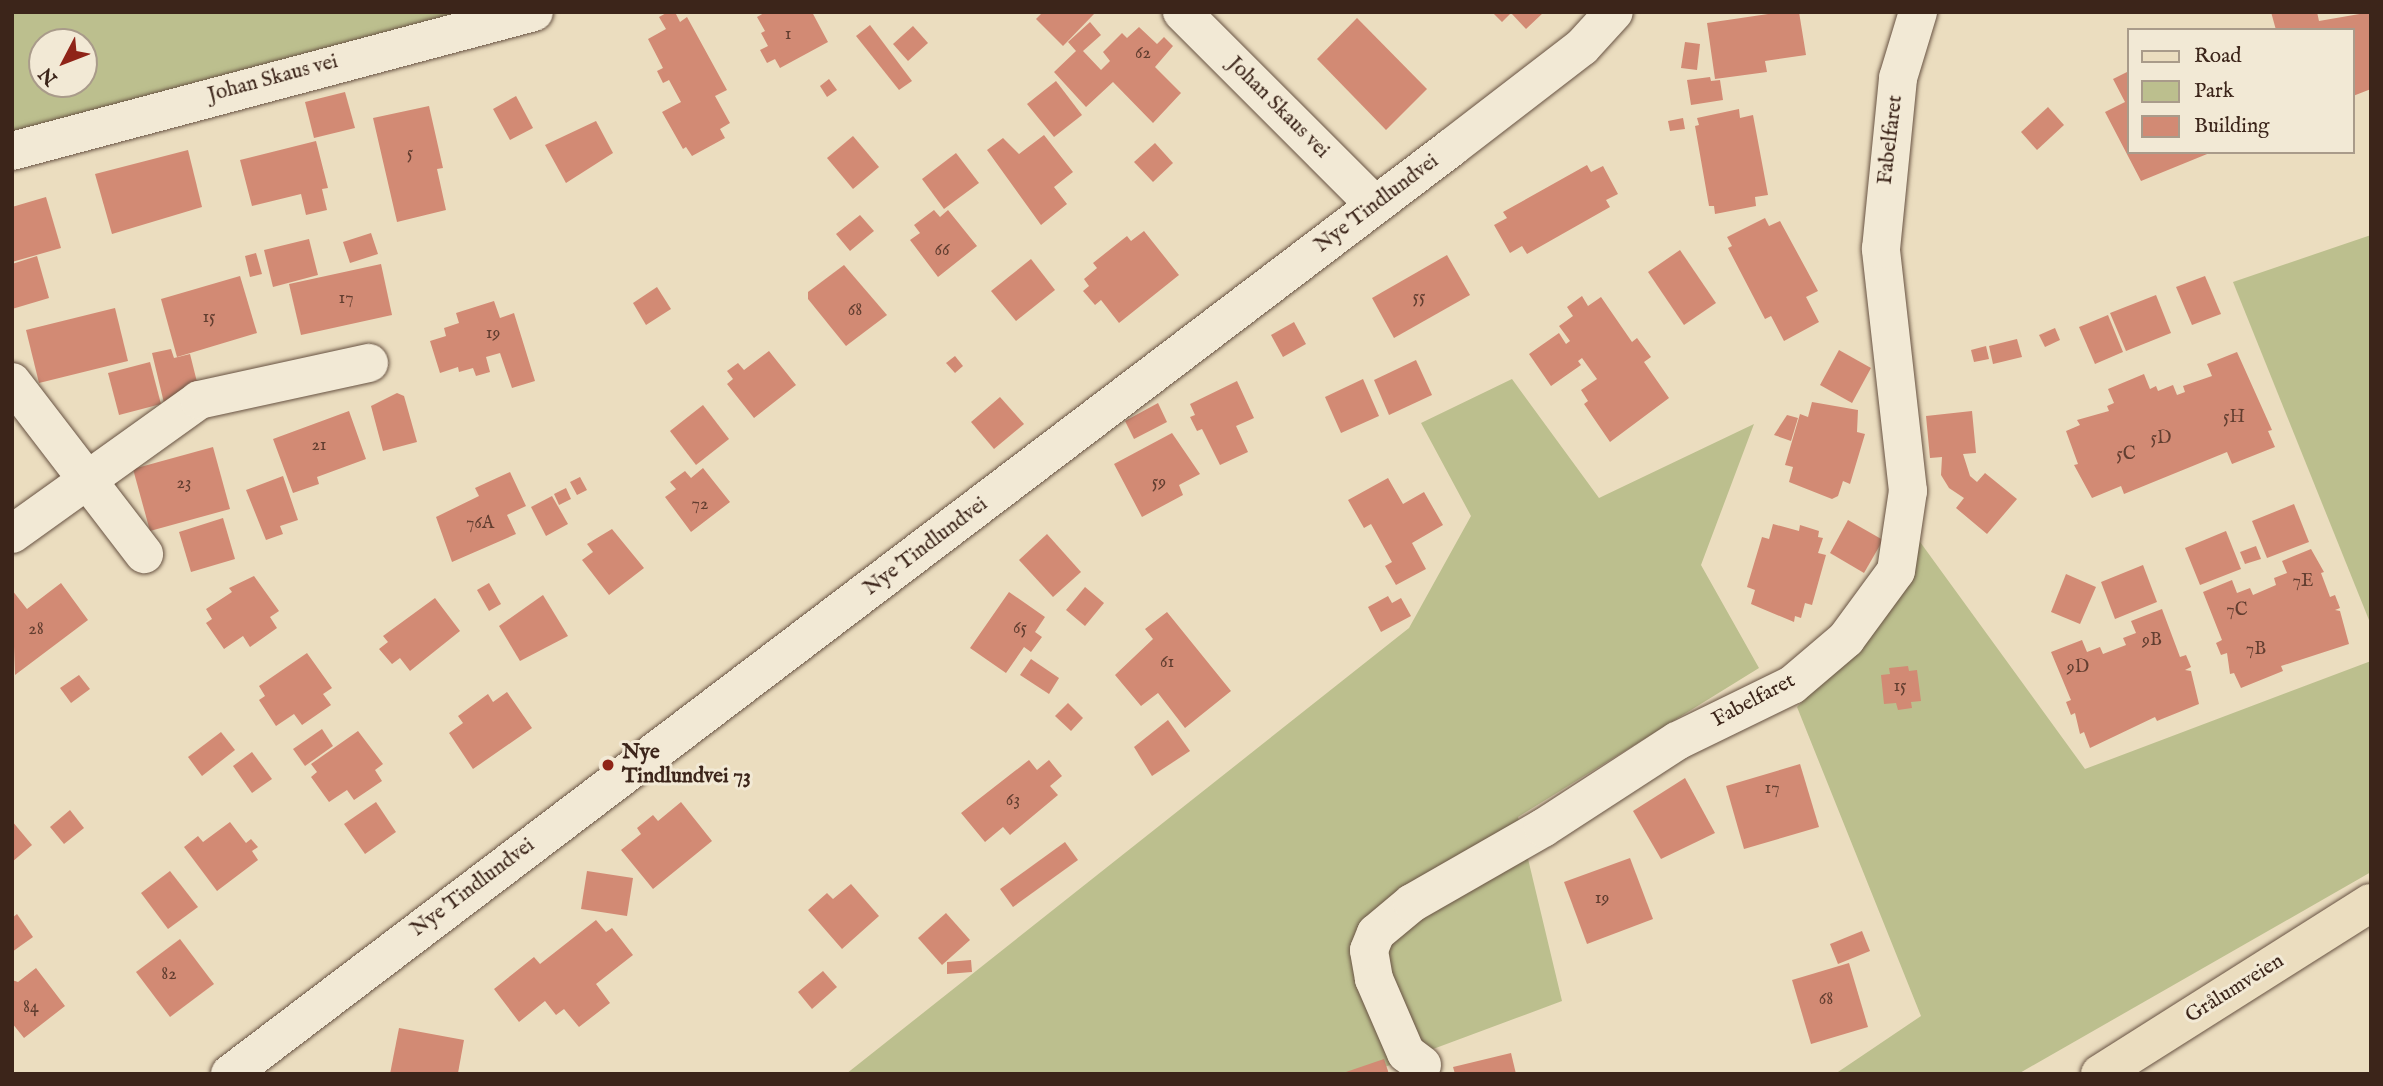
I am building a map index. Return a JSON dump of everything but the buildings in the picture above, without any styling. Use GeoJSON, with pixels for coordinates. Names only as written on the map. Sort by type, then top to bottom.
{"type":"FeatureCollection","features":[{"type":"Feature","properties":{"kind":"main road","name":"Grålumveien"},"geometry":{"type":"LineString","coordinates":[[2100,1074],[2371,903]]}},
{"type":"Feature","properties":{"kind":"street","name":"Johan Skaus vei"},"geometry":{"type":"LineString","coordinates":[[12,151],[534,12]]}},
{"type":"Feature","properties":{"kind":"street","name":"Johan Skaus vei"},"geometry":{"type":"LineString","coordinates":[[1182,12],[1374,204]]}},
{"type":"Feature","properties":{"kind":"street","name":"Nye Tindlundvei"},"geometry":{"type":"LineString","coordinates":[[230,1074],[1582,47],[1614,12]]}},
{"type":"Feature","properties":{"kind":"street","name":"Fabelfaret"},"geometry":{"type":"LineString","coordinates":[[1422,1065],[1406,1053],[1374,979],[1369,950],[1376,933],[1412,904],[1543,828],[1677,741],[1792,685],[1846,639],[1896,571],[1908,491],[1881,249],[1898,78],[1918,12]]}},
{"type":"Feature","properties":{"kind":"street"},"geometry":{"type":"LineString","coordinates":[[12,534],[199,400],[369,363]]}},
{"type":"Feature","properties":{"kind":"street"},"geometry":{"type":"LineString","coordinates":[[12,382],[144,554]]}},
{"type":"Feature","properties":{"kind":"green space"},"geometry":{"type":"Polygon","coordinates":[[[12,12],[534,12],[12,151],[12,12]]]}},
{"type":"Feature","properties":{"kind":"green space"},"geometry":{"type":"Polygon","coordinates":[[[2371,235],[2371,625],[2233,282],[2371,235]]]}},
{"type":"Feature","properties":{"kind":"green space"},"geometry":{"type":"Polygon","coordinates":[[[1512,379],[1599,498],[1754,424],[1701,565],[1759,668],[1518,817],[1562,1001],[1366,1074],[846,1074],[1409,628],[1471,516],[1421,423],[1512,379]]]}},
{"type":"Feature","properties":{"kind":"green space"},"geometry":{"type":"Polygon","coordinates":[[[1915,535],[2085,769],[2371,661],[2371,872],[2018,1074],[1835,1074],[1921,1016],[1797,707],[1874,627],[1915,535]]]}},
{"type":"Feature","properties":{"kind":"place","name":"Nye Tindlundvei 73"},"geometry":{"type":"Point","coordinates":[608,765]}}]}
